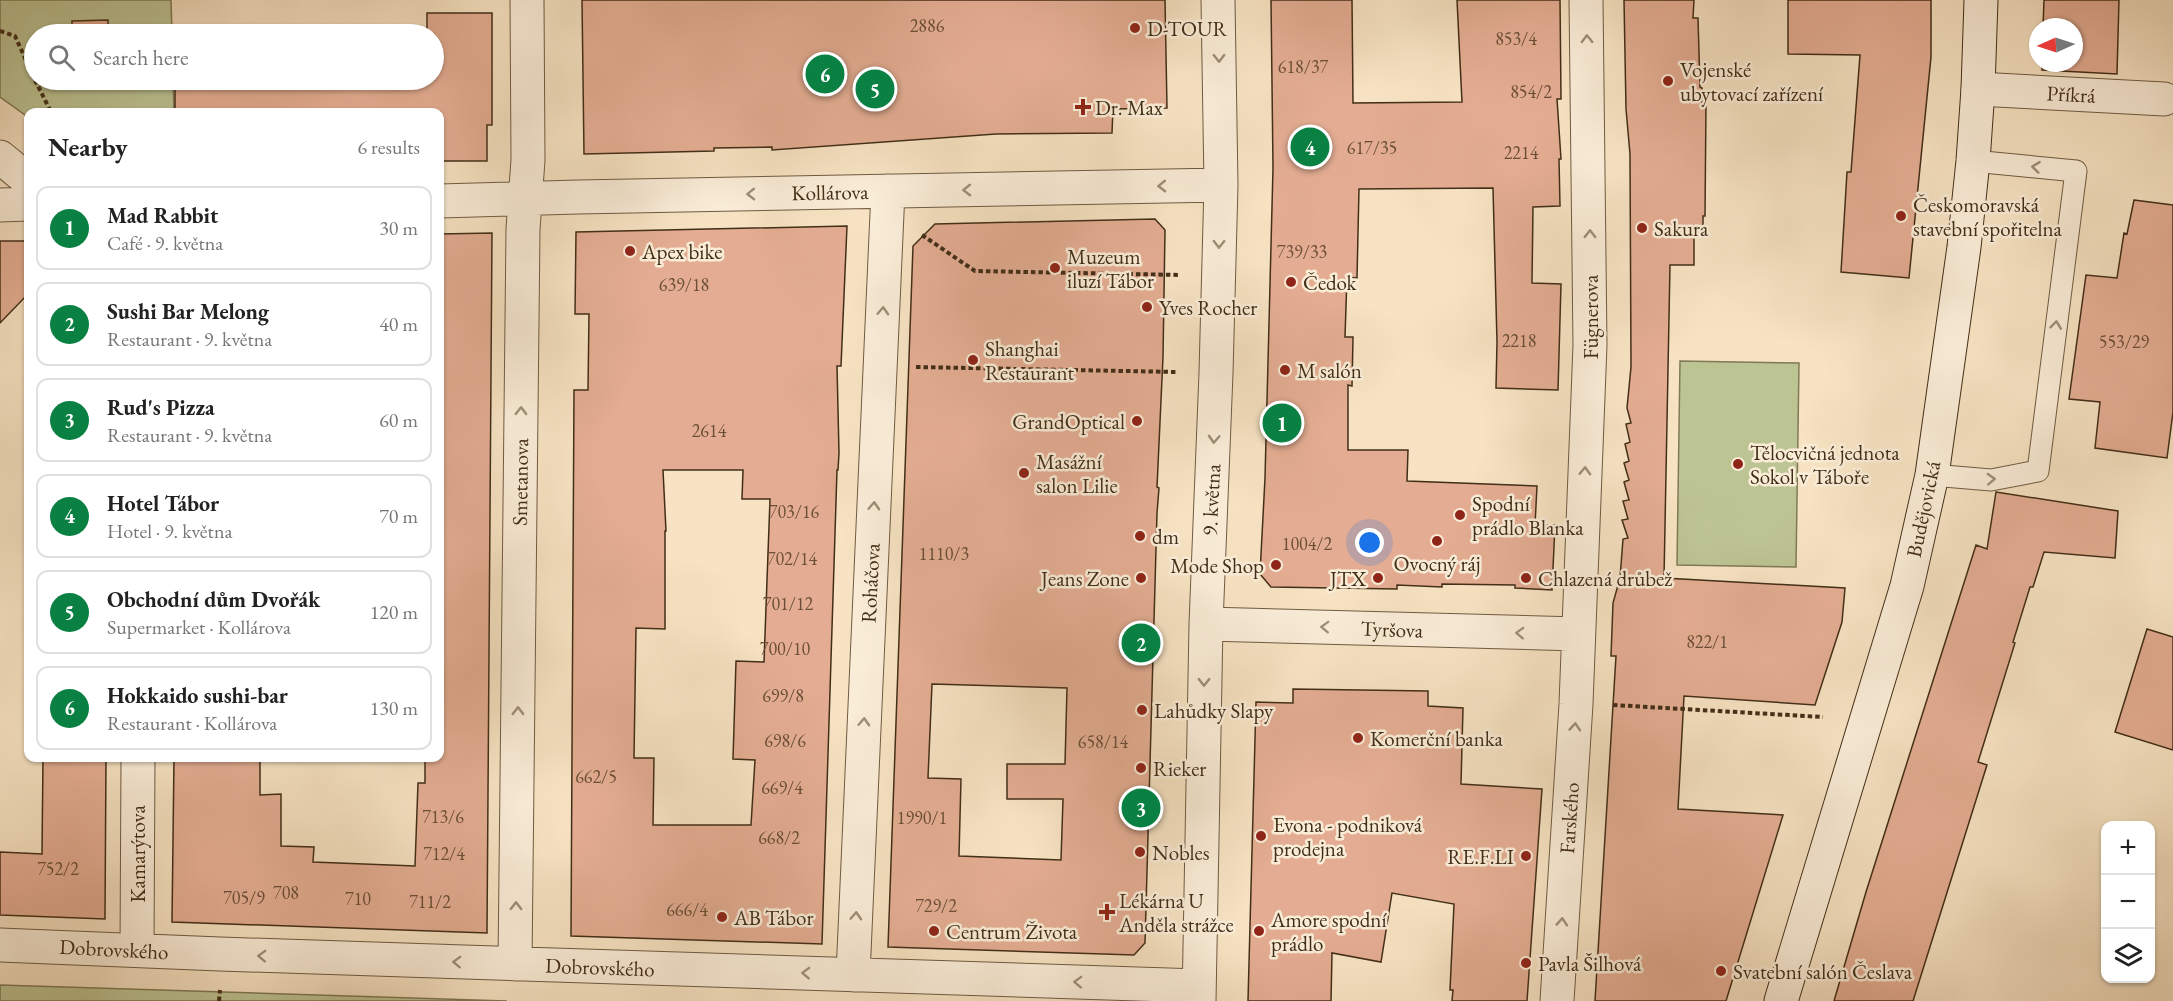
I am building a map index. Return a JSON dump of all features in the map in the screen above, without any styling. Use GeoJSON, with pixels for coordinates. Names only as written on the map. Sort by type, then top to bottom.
{"type":"FeatureCollection","features":[{"type":"Feature","properties":{"kind":"street","name":"Smetanova"},"geometry":{"type":"LineString","coordinates":[[515,964],[523,229],[528,160],[527,0]]}},
{"type":"Feature","properties":{"kind":"street","name":"9. května"},"geometry":{"type":"LineString","coordinates":[[1199,993],[1206,624],[1221,185],[1218,0]]}},
{"type":"Feature","properties":{"kind":"street","name":"Fügnerova"},"geometry":{"type":"LineString","coordinates":[[1578,634],[1590,345],[1586,0]]}},
{"type":"Feature","properties":{"kind":"street","name":"Budějovická"},"geometry":{"type":"LineString","coordinates":[[1781,1001],[1906,586],[1932,475],[1964,247],[1973,161],[1981,0]]}},
{"type":"Feature","properties":{"kind":"street","name":"Příkrá"},"geometry":{"type":"LineString","coordinates":[[1978,89],[2164,99]]}},
{"type":"Feature","properties":{"kind":"street"},"geometry":{"type":"LineString","coordinates":[[0,157],[24,177]]}},
{"type":"Feature","properties":{"kind":"street","name":"Kollárova"},"geometry":{"type":"LineString","coordinates":[[444,201],[1221,185]]}},
{"type":"Feature","properties":{"kind":"street","name":"Roháčova"},"geometry":{"type":"LineString","coordinates":[[853,975],[888,191]]}},
{"type":"Feature","properties":{"kind":"street"},"geometry":{"type":"LineString","coordinates":[[0,205],[24,204]]}},
{"type":"Feature","properties":{"kind":"street","name":"Tyršova"},"geometry":{"type":"LineString","coordinates":[[1206,624],[1578,634]]}},
{"type":"Feature","properties":{"kind":"street","name":"Farského"},"geometry":{"type":"LineString","coordinates":[[1557,1001],[1576,704],[1578,634]]}},
{"type":"Feature","properties":{"kind":"street","name":"Kamarýtova"},"geometry":{"type":"LineString","coordinates":[[136,950],[138,762]]}},
{"type":"Feature","properties":{"kind":"street","name":"Dobrovského"},"geometry":{"type":"LineString","coordinates":[[0,945],[853,975],[1199,993]]}},
{"type":"Feature","properties":{"kind":"lane"},"geometry":{"type":"LineString","coordinates":[[1932,475],[1991,480],[2038,471],[2076,171],[1973,161]]}},
{"type":"Feature","properties":{"kind":"path"},"geometry":{"type":"LineString","coordinates":[[0,31],[15,36],[24,55]]}},
{"type":"Feature","properties":{"kind":"path"},"geometry":{"type":"LineString","coordinates":[[40,90],[49,108]]}},
{"type":"Feature","properties":{"kind":"path"},"geometry":{"type":"LineString","coordinates":[[924,235],[975,271],[1180,275]]}},
{"type":"Feature","properties":{"kind":"path"},"geometry":{"type":"LineString","coordinates":[[921,367],[1176,372]]}},
{"type":"Feature","properties":{"kind":"path"},"geometry":{"type":"LineString","coordinates":[[1606,705],[1823,717]]}},
{"type":"Feature","properties":{"kind":"green space"},"geometry":{"type":"Polygon","coordinates":[[[0,0],[171,0],[172,24],[24,24],[24,90],[173,90],[174,108],[24,108],[24,114],[0,97],[0,0]]]}},
{"type":"Feature","properties":{"kind":"green space","name":"Tělocvičná jednota Sokol v Táboře"},"geometry":{"type":"Polygon","coordinates":[[[1680,361],[1799,363],[1796,567],[1677,565],[1680,361]]]}},
{"type":"Feature","properties":{"kind":"green space"},"geometry":{"type":"Polygon","coordinates":[[[0,985],[507,1001],[0,1001],[0,985]]]}},
{"type":"Feature","properties":{"kind":"building"},"geometry":{"type":"Polygon","coordinates":[[[582,0],[1165,0],[1167,108],[1113,109],[1112,133],[996,134],[772,150],[772,147],[714,148],[714,151],[584,154],[582,0]]]}},
{"type":"Feature","properties":{"kind":"building"},"geometry":{"type":"Polygon","coordinates":[[[1271,0],[1352,0],[1353,103],[1462,102],[1457,0],[1560,0],[1561,99],[1557,99],[1561,159],[1559,159],[1560,206],[1533,207],[1532,283],[1561,284],[1558,390],[1496,388],[1493,188],[1359,189],[1357,278],[1347,277],[1345,337],[1353,337],[1352,386],[1348,385],[1348,450],[1408,450],[1407,481],[1537,486],[1535,525],[1555,525],[1552,590],[1515,588],[1515,585],[1442,584],[1442,587],[1397,585],[1397,589],[1271,587],[1260,574],[1265,478],[1273,168],[1271,0]]]}},
{"type":"Feature","properties":{"kind":"building"},"geometry":{"type":"Polygon","coordinates":[[[1624,0],[1694,0],[1693,18],[1698,18],[1700,87],[1702,88],[1702,104],[1706,104],[1703,227],[1694,227],[1694,265],[1670,265],[1664,578],[1845,588],[1842,622],[1815,705],[1684,696],[1678,809],[1783,815],[1726,1001],[1595,1001],[1616,656],[1611,656],[1613,603],[1620,578],[1623,539],[1628,538],[1622,520],[1628,519],[1623,501],[1629,500],[1624,482],[1629,480],[1624,463],[1629,461],[1625,444],[1630,442],[1626,424],[1631,423],[1627,408],[1631,367],[1630,154],[1626,109],[1624,0]]]}},
{"type":"Feature","properties":{"kind":"building"},"geometry":{"type":"Polygon","coordinates":[[[1788,0],[1931,0],[1931,57],[1909,278],[1841,272],[1847,172],[1851,172],[1860,55],[1788,54],[1788,0]]]}},
{"type":"Feature","properties":{"kind":"building"},"geometry":{"type":"Polygon","coordinates":[[[2044,0],[2119,0],[2117,74],[2080,72],[2083,72],[2083,18],[2043,18],[2044,0]]]}},
{"type":"Feature","properties":{"kind":"building"},"geometry":{"type":"Polygon","coordinates":[[[427,13],[492,13],[492,125],[487,125],[487,161],[444,161],[444,108],[175,108],[175,90],[444,90],[444,24],[427,24],[427,13]]]}},
{"type":"Feature","properties":{"kind":"building"},"geometry":{"type":"Polygon","coordinates":[[[108,20],[108,24],[72,24],[72,21],[108,20]]]}},
{"type":"Feature","properties":{"kind":"building"},"geometry":{"type":"Polygon","coordinates":[[[2134,200],[2173,205],[2173,412],[2167,458],[2095,448],[2100,402],[2069,399],[2086,275],[2117,278],[2124,233],[2127,234],[2134,200]]]}},
{"type":"Feature","properties":{"kind":"building"},"geometry":{"type":"Polygon","coordinates":[[[1155,219],[1165,230],[1145,943],[1134,955],[888,947],[913,246],[935,224],[1155,219]],[[932,684],[928,778],[961,779],[959,856],[1061,860],[1063,799],[1007,799],[1007,764],[1065,764],[1067,688],[932,684]]]}},
{"type":"Feature","properties":{"kind":"building"},"geometry":{"type":"Polygon","coordinates":[[[847,226],[841,366],[837,366],[839,453],[822,944],[571,936],[574,390],[588,390],[589,314],[575,314],[576,232],[847,226]],[[663,470],[666,531],[665,629],[636,628],[634,758],[654,758],[653,825],[751,825],[755,760],[733,759],[736,661],[764,662],[770,499],[742,499],[743,470],[663,470]]]}},
{"type":"Feature","properties":{"kind":"building"},"geometry":{"type":"Polygon","coordinates":[[[492,233],[487,933],[172,922],[174,762],[260,762],[260,795],[281,794],[281,846],[314,847],[313,862],[415,866],[418,783],[425,783],[425,762],[444,762],[444,234],[492,233]]]}},
{"type":"Feature","properties":{"kind":"building"},"geometry":{"type":"Polygon","coordinates":[[[0,241],[24,241],[24,298],[0,323],[0,241]]]}},
{"type":"Feature","properties":{"kind":"building"},"geometry":{"type":"Polygon","coordinates":[[[1996,492],[2118,511],[2115,558],[2044,552],[2033,587],[2030,587],[1978,762],[1987,765],[1913,1001],[1834,1001],[1866,892],[1976,545],[1987,549],[1996,492]]]}},
{"type":"Feature","properties":{"kind":"building"},"geometry":{"type":"Polygon","coordinates":[[[2147,629],[2173,637],[2173,750],[2115,732],[2147,629]]]}},
{"type":"Feature","properties":{"kind":"building"},"geometry":{"type":"Polygon","coordinates":[[[1293,689],[1428,691],[1428,706],[1463,708],[1461,784],[1542,789],[1527,1001],[1452,1001],[1453,990],[1450,990],[1454,904],[1392,893],[1381,962],[1332,953],[1331,1001],[1248,1001],[1256,702],[1293,703],[1293,689]]]}},
{"type":"Feature","properties":{"kind":"building"},"geometry":{"type":"Polygon","coordinates":[[[43,762],[106,762],[105,919],[0,915],[0,852],[42,854],[43,762]]]}},
{"type":"Feature","properties":{"kind":"place","name":"D-TOUR"},"geometry":{"type":"Point","coordinates":[1135,28]}},
{"type":"Feature","properties":{"kind":"place","name":"Hokkaido sushi-bar"},"geometry":{"type":"Point","coordinates":[825,74]}},
{"type":"Feature","properties":{"kind":"place","name":"Vojenské ubytovací zařízení"},"geometry":{"type":"Point","coordinates":[1668,81]}},
{"type":"Feature","properties":{"kind":"place","name":"Obchodní dům Dvořák"},"geometry":{"type":"Point","coordinates":[875,89]}},
{"type":"Feature","properties":{"kind":"place","name":"Dr. Max"},"geometry":{"type":"Point","coordinates":[1083,107]}},
{"type":"Feature","properties":{"kind":"place","name":"Hotel Tábor"},"geometry":{"type":"Point","coordinates":[1310,147]}},
{"type":"Feature","properties":{"kind":"place","name":"Českomoravská stavební spořitelna"},"geometry":{"type":"Point","coordinates":[1901,216]}},
{"type":"Feature","properties":{"kind":"place","name":"Sakura"},"geometry":{"type":"Point","coordinates":[1642,228]}},
{"type":"Feature","properties":{"kind":"place","name":"Apex bike"},"geometry":{"type":"Point","coordinates":[630,251]}},
{"type":"Feature","properties":{"kind":"place","name":"Muzeum iluzí Tábor"},"geometry":{"type":"Point","coordinates":[1055,268]}},
{"type":"Feature","properties":{"kind":"place","name":"Čedok"},"geometry":{"type":"Point","coordinates":[1291,282]}},
{"type":"Feature","properties":{"kind":"place","name":"Yves Rocher"},"geometry":{"type":"Point","coordinates":[1147,307]}},
{"type":"Feature","properties":{"kind":"place","name":"Shanghai Restaurant"},"geometry":{"type":"Point","coordinates":[973,360]}},
{"type":"Feature","properties":{"kind":"place","name":"M salón"},"geometry":{"type":"Point","coordinates":[1285,370]}},
{"type":"Feature","properties":{"kind":"place","name":"GrandOptical"},"geometry":{"type":"Point","coordinates":[1137,421]}},
{"type":"Feature","properties":{"kind":"place","name":"Mad Rabbit"},"geometry":{"type":"Point","coordinates":[1282,423]}},
{"type":"Feature","properties":{"kind":"place","name":"Tělocvičná jednota Sokol v Táboře"},"geometry":{"type":"Point","coordinates":[1738,464]}},
{"type":"Feature","properties":{"kind":"place","name":"Masážní salon Lilie"},"geometry":{"type":"Point","coordinates":[1024,473]}},
{"type":"Feature","properties":{"kind":"place","name":"Spodní prádlo Blanka"},"geometry":{"type":"Point","coordinates":[1460,515]}},
{"type":"Feature","properties":{"kind":"place","name":"dm"},"geometry":{"type":"Point","coordinates":[1140,536]}},
{"type":"Feature","properties":{"kind":"place","name":"Ovocný ráj"},"geometry":{"type":"Point","coordinates":[1437,541]}},
{"type":"Feature","properties":{"kind":"place","name":"Mode Shop"},"geometry":{"type":"Point","coordinates":[1276,565]}},
{"type":"Feature","properties":{"kind":"place","name":"Jeans Zone"},"geometry":{"type":"Point","coordinates":[1141,578]}},
{"type":"Feature","properties":{"kind":"place","name":"JTX"},"geometry":{"type":"Point","coordinates":[1378,578]}},
{"type":"Feature","properties":{"kind":"place","name":"Chlazená drůbež"},"geometry":{"type":"Point","coordinates":[1526,578]}},
{"type":"Feature","properties":{"kind":"place","name":"Sushi Bar Melong"},"geometry":{"type":"Point","coordinates":[1141,643]}},
{"type":"Feature","properties":{"kind":"place","name":"Lahůdky Slapy"},"geometry":{"type":"Point","coordinates":[1142,710]}},
{"type":"Feature","properties":{"kind":"place","name":"Komerční banka"},"geometry":{"type":"Point","coordinates":[1358,738]}},
{"type":"Feature","properties":{"kind":"place","name":"Rieker"},"geometry":{"type":"Point","coordinates":[1141,768]}},
{"type":"Feature","properties":{"kind":"place","name":"Rud's Pizza"},"geometry":{"type":"Point","coordinates":[1141,808]}},
{"type":"Feature","properties":{"kind":"place","name":"Evona - podniková prodejna"},"geometry":{"type":"Point","coordinates":[1261,836]}},
{"type":"Feature","properties":{"kind":"place","name":"Nobles"},"geometry":{"type":"Point","coordinates":[1140,852]}},
{"type":"Feature","properties":{"kind":"place","name":"RE.F.LI"},"geometry":{"type":"Point","coordinates":[1526,856]}},
{"type":"Feature","properties":{"kind":"place","name":"Lékárna U Anděla strážce"},"geometry":{"type":"Point","coordinates":[1107,912]}},
{"type":"Feature","properties":{"kind":"place","name":"AB Tábor"},"geometry":{"type":"Point","coordinates":[722,917]}},
{"type":"Feature","properties":{"kind":"place","name":"Centrum Života"},"geometry":{"type":"Point","coordinates":[934,931]}},
{"type":"Feature","properties":{"kind":"place","name":"Amore spodní prádlo"},"geometry":{"type":"Point","coordinates":[1259,931]}},
{"type":"Feature","properties":{"kind":"place","name":"Pavla Šilhová"},"geometry":{"type":"Point","coordinates":[1526,963]}},
{"type":"Feature","properties":{"kind":"place","name":"Svatební salón Česlava"},"geometry":{"type":"Point","coordinates":[1721,971]}}]}
